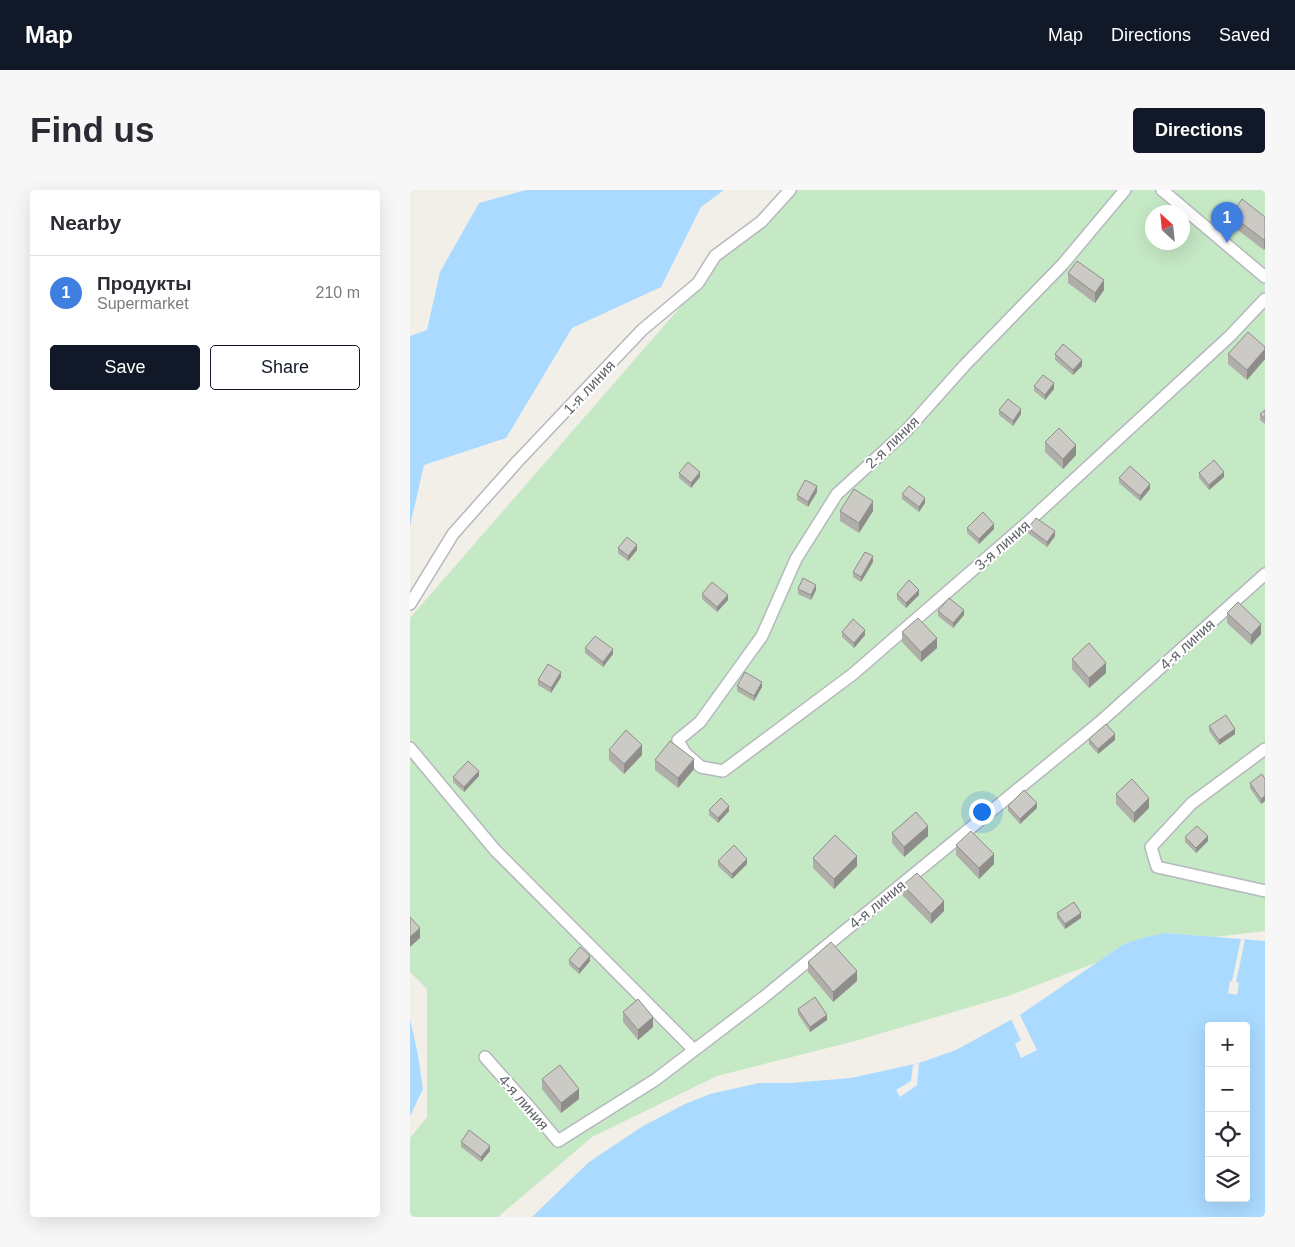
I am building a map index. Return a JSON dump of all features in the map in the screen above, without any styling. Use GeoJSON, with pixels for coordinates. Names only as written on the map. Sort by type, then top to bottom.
{"type":"FeatureCollection","features":[{"type":"Feature","properties":{"kind":"lane","name":"1-я линия"},"geometry":{"type":"LineString","coordinates":[[410,604],[453,534],[517,462],[642,330],[698,283],[715,256],[761,222],[790,190]]}},
{"type":"Feature","properties":{"kind":"lane","name":"2-я линия"},"geometry":{"type":"LineString","coordinates":[[722,771],[702,767],[686,753],[678,740],[700,722],[762,636],[796,558],[837,494],[906,431],[964,366],[1063,264],[1125,190]]}},
{"type":"Feature","properties":{"kind":"lane"},"geometry":{"type":"LineString","coordinates":[[1162,190],[1265,277]]}},
{"type":"Feature","properties":{"kind":"lane","name":"3-я линия"},"geometry":{"type":"LineString","coordinates":[[722,771],[853,674],[1027,523],[1230,336],[1265,299]]}},
{"type":"Feature","properties":{"kind":"lane","name":"4-я линия"},"geometry":{"type":"LineString","coordinates":[[485,1057],[558,1141],[655,1080],[764,997],[1100,722],[1265,574]]}},
{"type":"Feature","properties":{"kind":"lane"},"geometry":{"type":"LineString","coordinates":[[410,748],[495,850],[694,1050]]}},
{"type":"Feature","properties":{"kind":"lane"},"geometry":{"type":"LineString","coordinates":[[1265,749],[1192,803],[1151,847],[1157,867],[1265,891]]}},
{"type":"Feature","properties":{"kind":"green space"},"geometry":{"type":"Polygon","coordinates":[[[782,190],[1265,190],[1265,931],[1214,937],[1166,933],[1124,944],[1098,962],[1011,995],[855,1041],[717,1076],[592,1137],[498,1217],[410,1217],[410,1138],[427,1117],[427,989],[410,972],[410,618],[782,190]]]}},
{"type":"Feature","properties":{"kind":"water"},"geometry":{"type":"Polygon","coordinates":[[[526,190],[724,190],[701,207],[661,287],[572,328],[506,438],[424,465],[410,526],[410,336],[427,330],[440,272],[479,203],[526,190]]]}},
{"type":"Feature","properties":{"kind":"water"},"geometry":{"type":"Polygon","coordinates":[[[1166,933],[1265,941],[1265,1217],[532,1217],[589,1162],[643,1126],[685,1104],[710,1094],[759,1083],[790,1083],[851,1078],[919,1063],[956,1050],[1020,1015],[1124,944],[1166,933]]]}},
{"type":"Feature","properties":{"kind":"water"},"geometry":{"type":"Polygon","coordinates":[[[410,1019],[423,1089],[410,1116],[410,1019]]]}},
{"type":"Feature","properties":{"kind":"pier"},"geometry":{"type":"Polygon","coordinates":[[[1241,939],[1245,940],[1236,982],[1239,983],[1237,995],[1228,993],[1241,939]]]}},
{"type":"Feature","properties":{"kind":"pier"},"geometry":{"type":"Polygon","coordinates":[[[1020,1015],[1037,1050],[1021,1058],[1015,1044],[1021,1040],[1011,1019],[1020,1015]]]}},
{"type":"Feature","properties":{"kind":"pier"},"geometry":{"type":"Polygon","coordinates":[[[919,1063],[917,1085],[900,1097],[896,1090],[911,1081],[913,1065],[919,1063]]]}},
{"type":"Feature","properties":{"kind":"building"},"geometry":{"type":"Polygon","coordinates":[[[1242,199],[1265,217],[1264,240],[1231,215],[1242,199]]]}},
{"type":"Feature","properties":{"kind":"building"},"geometry":{"type":"Polygon","coordinates":[[[1077,261],[1104,280],[1095,293],[1068,273],[1077,261]]]}},
{"type":"Feature","properties":{"kind":"building"},"geometry":{"type":"Polygon","coordinates":[[[1248,332],[1265,349],[1247,370],[1228,354],[1248,332]]]}},
{"type":"Feature","properties":{"kind":"building"},"geometry":{"type":"Polygon","coordinates":[[[1063,344],[1082,360],[1073,370],[1055,354],[1063,344]]]}},
{"type":"Feature","properties":{"kind":"building"},"geometry":{"type":"Polygon","coordinates":[[[1043,375],[1054,383],[1045,395],[1034,386],[1043,375]]]}},
{"type":"Feature","properties":{"kind":"building"},"geometry":{"type":"Polygon","coordinates":[[[1008,399],[1021,409],[1013,421],[999,410],[1008,399]]]}},
{"type":"Feature","properties":{"kind":"building"},"geometry":{"type":"Polygon","coordinates":[[[1265,410],[1265,419],[1260,414],[1265,410]]]}},
{"type":"Feature","properties":{"kind":"building"},"geometry":{"type":"Polygon","coordinates":[[[1059,428],[1076,445],[1063,459],[1045,442],[1059,428]]]}},
{"type":"Feature","properties":{"kind":"building"},"geometry":{"type":"Polygon","coordinates":[[[1214,460],[1224,472],[1209,485],[1199,473],[1214,460]]]}},
{"type":"Feature","properties":{"kind":"building"},"geometry":{"type":"Polygon","coordinates":[[[688,462],[700,472],[691,483],[679,473],[688,462]]]}},
{"type":"Feature","properties":{"kind":"building"},"geometry":{"type":"Polygon","coordinates":[[[1130,466],[1150,484],[1140,496],[1119,478],[1130,466]]]}},
{"type":"Feature","properties":{"kind":"building"},"geometry":{"type":"Polygon","coordinates":[[[805,480],[817,486],[808,502],[797,495],[805,480]]]}},
{"type":"Feature","properties":{"kind":"building"},"geometry":{"type":"Polygon","coordinates":[[[909,486],[925,498],[919,507],[902,494],[909,486]]]}},
{"type":"Feature","properties":{"kind":"building"},"geometry":{"type":"Polygon","coordinates":[[[854,489],[873,501],[859,523],[840,511],[854,489]]]}},
{"type":"Feature","properties":{"kind":"building"},"geometry":{"type":"Polygon","coordinates":[[[983,512],[994,524],[979,539],[967,528],[983,512]]]}},
{"type":"Feature","properties":{"kind":"building"},"geometry":{"type":"Polygon","coordinates":[[[1036,518],[1055,531],[1047,542],[1028,528],[1036,518]]]}},
{"type":"Feature","properties":{"kind":"building"},"geometry":{"type":"Polygon","coordinates":[[[627,537],[637,545],[628,556],[618,548],[627,537]]]}},
{"type":"Feature","properties":{"kind":"building"},"geometry":{"type":"Polygon","coordinates":[[[865,552],[873,556],[861,577],[853,572],[865,552]]]}},
{"type":"Feature","properties":{"kind":"building"},"geometry":{"type":"Polygon","coordinates":[[[803,578],[816,585],[811,595],[798,589],[803,578]]]}},
{"type":"Feature","properties":{"kind":"building"},"geometry":{"type":"Polygon","coordinates":[[[909,580],[919,590],[906,603],[897,594],[909,580]]]}},
{"type":"Feature","properties":{"kind":"building"},"geometry":{"type":"Polygon","coordinates":[[[712,582],[728,595],[717,607],[702,594],[712,582]]]}},
{"type":"Feature","properties":{"kind":"building"},"geometry":{"type":"Polygon","coordinates":[[[949,598],[964,610],[953,623],[938,611],[949,598]]]}},
{"type":"Feature","properties":{"kind":"building"},"geometry":{"type":"Polygon","coordinates":[[[1238,602],[1261,624],[1251,635],[1227,613],[1238,602]]]}},
{"type":"Feature","properties":{"kind":"building"},"geometry":{"type":"Polygon","coordinates":[[[918,618],[937,638],[921,652],[902,632],[918,618]]]}},
{"type":"Feature","properties":{"kind":"building"},"geometry":{"type":"Polygon","coordinates":[[[853,619],[865,630],[854,643],[842,632],[853,619]]]}},
{"type":"Feature","properties":{"kind":"building"},"geometry":{"type":"Polygon","coordinates":[[[595,636],[613,649],[603,662],[585,648],[595,636]]]}},
{"type":"Feature","properties":{"kind":"building"},"geometry":{"type":"Polygon","coordinates":[[[1089,643],[1106,663],[1089,678],[1072,659],[1089,643]]]}},
{"type":"Feature","properties":{"kind":"building"},"geometry":{"type":"Polygon","coordinates":[[[548,664],[561,672],[551,688],[538,680],[548,664]]]}},
{"type":"Feature","properties":{"kind":"building"},"geometry":{"type":"Polygon","coordinates":[[[745,672],[762,682],[754,696],[737,686],[745,672]]]}},
{"type":"Feature","properties":{"kind":"building"},"geometry":{"type":"Polygon","coordinates":[[[1226,715],[1235,729],[1219,740],[1209,726],[1226,715]]]}},
{"type":"Feature","properties":{"kind":"building"},"geometry":{"type":"Polygon","coordinates":[[[1106,724],[1115,734],[1098,749],[1089,739],[1106,724]]]}},
{"type":"Feature","properties":{"kind":"building"},"geometry":{"type":"Polygon","coordinates":[[[626,730],[642,745],[624,764],[609,750],[626,730]]]}},
{"type":"Feature","properties":{"kind":"building"},"geometry":{"type":"Polygon","coordinates":[[[670,741],[694,759],[678,778],[655,760],[670,741]]]}},
{"type":"Feature","properties":{"kind":"building"},"geometry":{"type":"Polygon","coordinates":[[[468,761],[479,771],[464,787],[453,777],[468,761]]]}},
{"type":"Feature","properties":{"kind":"building"},"geometry":{"type":"Polygon","coordinates":[[[1262,774],[1265,779],[1265,796],[1261,799],[1250,783],[1262,774]]]}},
{"type":"Feature","properties":{"kind":"building"},"geometry":{"type":"Polygon","coordinates":[[[1132,779],[1149,798],[1134,813],[1116,794],[1132,779]]]}},
{"type":"Feature","properties":{"kind":"building"},"geometry":{"type":"Polygon","coordinates":[[[1024,790],[1037,803],[1020,819],[1008,806],[1024,790]]]}},
{"type":"Feature","properties":{"kind":"building"},"geometry":{"type":"Polygon","coordinates":[[[721,798],[729,806],[718,818],[709,810],[721,798]]]}},
{"type":"Feature","properties":{"kind":"building"},"geometry":{"type":"Polygon","coordinates":[[[916,812],[928,826],[904,847],[892,833],[916,812]]]}},
{"type":"Feature","properties":{"kind":"building"},"geometry":{"type":"Polygon","coordinates":[[[1197,826],[1208,836],[1196,848],[1185,837],[1197,826]]]}},
{"type":"Feature","properties":{"kind":"building"},"geometry":{"type":"Polygon","coordinates":[[[971,831],[994,854],[979,868],[956,845],[971,831]]]}},
{"type":"Feature","properties":{"kind":"building"},"geometry":{"type":"Polygon","coordinates":[[[835,835],[857,856],[834,879],[813,858],[835,835]]]}},
{"type":"Feature","properties":{"kind":"building"},"geometry":{"type":"Polygon","coordinates":[[[734,845],[747,859],[732,874],[718,861],[734,845]]]}},
{"type":"Feature","properties":{"kind":"building"},"geometry":{"type":"Polygon","coordinates":[[[917,873],[944,901],[931,914],[903,885],[917,873]]]}},
{"type":"Feature","properties":{"kind":"building"},"geometry":{"type":"Polygon","coordinates":[[[1074,902],[1081,913],[1065,924],[1057,913],[1074,902]]]}},
{"type":"Feature","properties":{"kind":"building"},"geometry":{"type":"Polygon","coordinates":[[[410,917],[420,928],[410,937],[410,917]]]}},
{"type":"Feature","properties":{"kind":"building"},"geometry":{"type":"Polygon","coordinates":[[[831,942],[857,971],[833,992],[808,962],[831,942]]]}},
{"type":"Feature","properties":{"kind":"building"},"geometry":{"type":"Polygon","coordinates":[[[580,947],[590,956],[579,969],[569,960],[580,947]]]}},
{"type":"Feature","properties":{"kind":"building"},"geometry":{"type":"Polygon","coordinates":[[[815,997],[827,1015],[810,1027],[798,1009],[815,997]]]}},
{"type":"Feature","properties":{"kind":"building"},"geometry":{"type":"Polygon","coordinates":[[[638,999],[653,1017],[638,1030],[623,1012],[638,999]]]}},
{"type":"Feature","properties":{"kind":"building"},"geometry":{"type":"Polygon","coordinates":[[[560,1065],[579,1089],[561,1103],[542,1079],[560,1065]]]}},
{"type":"Feature","properties":{"kind":"building"},"geometry":{"type":"Polygon","coordinates":[[[469,1130],[490,1146],[481,1157],[461,1142],[469,1130]]]}},
{"type":"Feature","properties":{"kind":"place","name":"Продукты"},"geometry":{"type":"Point","coordinates":[1227,243]}}]}
